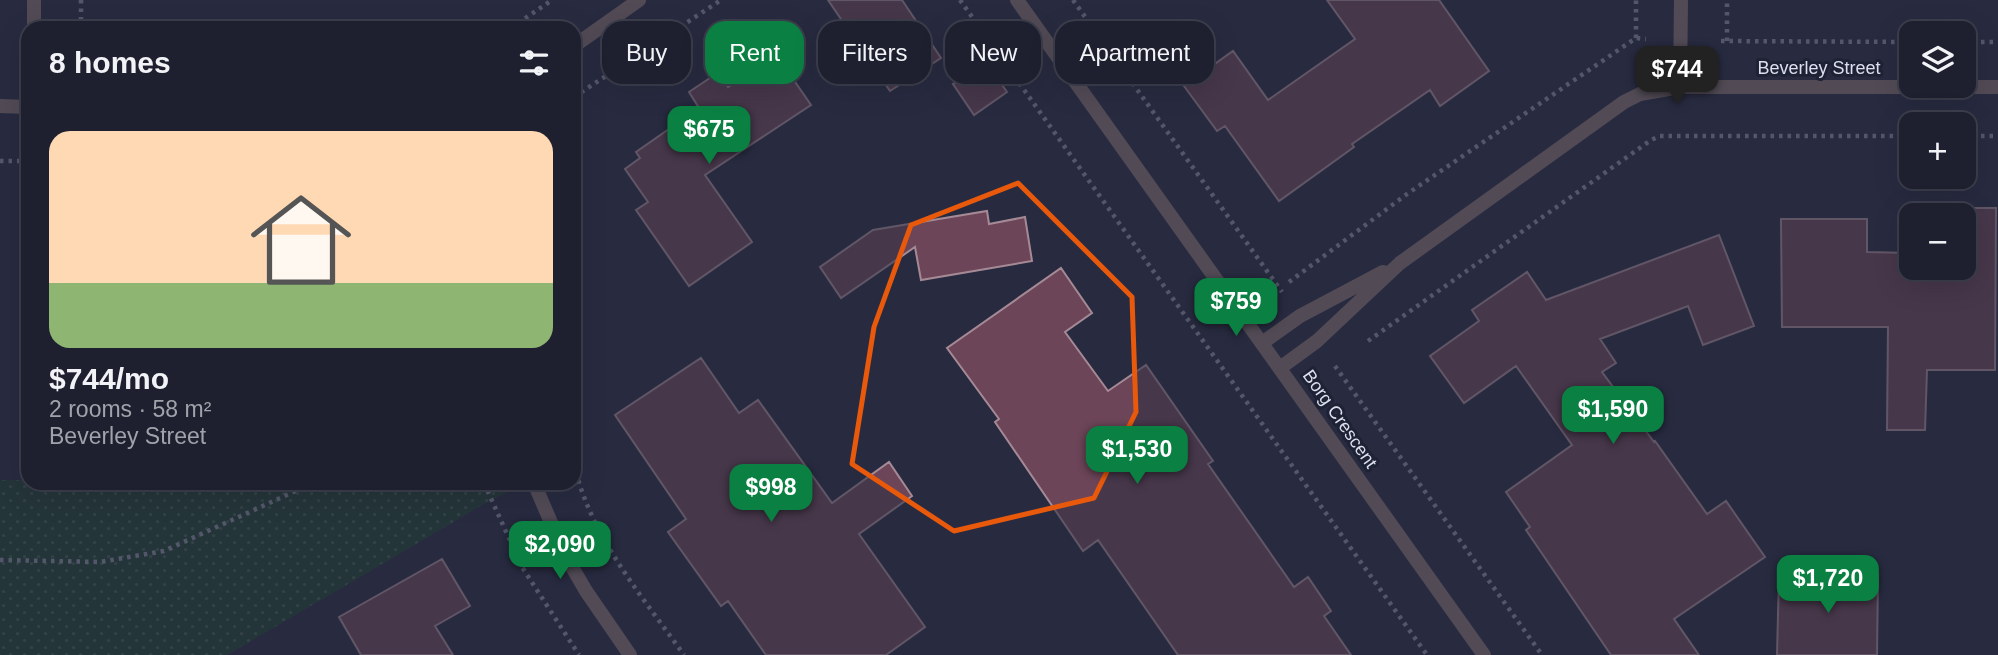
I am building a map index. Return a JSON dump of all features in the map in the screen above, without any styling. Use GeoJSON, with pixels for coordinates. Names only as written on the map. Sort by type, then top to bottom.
{"type":"FeatureCollection","features":[{"type":"Feature","properties":{"kind":"street"},"geometry":{"type":"LineString","coordinates":[[34,0],[34,21]]}},
{"type":"Feature","properties":{"kind":"street"},"geometry":{"type":"LineString","coordinates":[[581,41],[639,0]]}},
{"type":"Feature","properties":{"kind":"street","name":"Borg Crescent"},"geometry":{"type":"LineString","coordinates":[[1017,0],[1484,655]]}},
{"type":"Feature","properties":{"kind":"street"},"geometry":{"type":"LineString","coordinates":[[1680,88],[1681,0]]}},
{"type":"Feature","properties":{"kind":"street","name":"Beverley Street"},"geometry":{"type":"LineString","coordinates":[[1280,368],[1317,341],[1400,263],[1624,102],[1640,94],[1680,88],[1998,88]]}},
{"type":"Feature","properties":{"kind":"street"},"geometry":{"type":"LineString","coordinates":[[0,106],[21,107]]}},
{"type":"Feature","properties":{"kind":"street","name":"Beverley Street"},"geometry":{"type":"LineString","coordinates":[[1262,343],[1300,316],[1400,263]]}},
{"type":"Feature","properties":{"kind":"street"},"geometry":{"type":"LineString","coordinates":[[537,490],[565,555],[630,655]]}},
{"type":"Feature","properties":{"kind":"path"},"geometry":{"type":"LineString","coordinates":[[81,0],[81,21]]}},
{"type":"Feature","properties":{"kind":"path"},"geometry":{"type":"LineString","coordinates":[[521,21],[552,0]]}},
{"type":"Feature","properties":{"kind":"path"},"geometry":{"type":"LineString","coordinates":[[581,92],[721,0]]}},
{"type":"Feature","properties":{"kind":"path"},"geometry":{"type":"LineString","coordinates":[[960,0],[1427,655]]}},
{"type":"Feature","properties":{"kind":"path"},"geometry":{"type":"LineString","coordinates":[[1073,0],[1285,295]]}},
{"type":"Feature","properties":{"kind":"path"},"geometry":{"type":"LineString","coordinates":[[1636,0],[1636,38]]}},
{"type":"Feature","properties":{"kind":"path"},"geometry":{"type":"LineString","coordinates":[[1727,0],[1724,41],[1899,41]]}},
{"type":"Feature","properties":{"kind":"path"},"geometry":{"type":"LineString","coordinates":[[1280,289],[1408,194],[1636,38],[1646,39]]}},
{"type":"Feature","properties":{"kind":"path"},"geometry":{"type":"LineString","coordinates":[[1976,42],[1998,42]]}},
{"type":"Feature","properties":{"kind":"path"},"geometry":{"type":"LineString","coordinates":[[1368,341],[1660,136],[1899,136]]}},
{"type":"Feature","properties":{"kind":"path"},"geometry":{"type":"LineString","coordinates":[[1976,136],[1998,136]]}},
{"type":"Feature","properties":{"kind":"path"},"geometry":{"type":"LineString","coordinates":[[0,161],[21,161]]}},
{"type":"Feature","properties":{"kind":"path"},"geometry":{"type":"LineString","coordinates":[[1330,359],[1542,655]]}},
{"type":"Feature","properties":{"kind":"path"},"geometry":{"type":"LineString","coordinates":[[581,484],[592,516],[614,555],[684,655]]}},
{"type":"Feature","properties":{"kind":"path"},"geometry":{"type":"LineString","coordinates":[[0,560],[100,562],[164,551],[298,490]]}},
{"type":"Feature","properties":{"kind":"path"},"geometry":{"type":"LineString","coordinates":[[487,490],[522,567],[579,655]]}},
{"type":"Feature","properties":{"kind":"highlighted area"},"geometry":{"type":"Polygon","coordinates":[[[1018,183],[1132,297],[1136,412],[1094,498],[954,531],[852,464],[874,327],[911,225],[1018,183]]]}},
{"type":"Feature","properties":{"kind":"green space"},"geometry":{"type":"Polygon","coordinates":[[[0,480],[21,480],[21,490],[511,490],[227,655],[0,655],[0,480]]]}},
{"type":"Feature","properties":{"kind":"building"},"geometry":{"type":"Polygon","coordinates":[[[828,0],[902,0],[916,21],[842,21],[828,0]]]}},
{"type":"Feature","properties":{"kind":"building"},"geometry":{"type":"Polygon","coordinates":[[[1327,0],[1439,0],[1489,71],[1440,106],[1430,90],[1352,144],[1354,147],[1279,201],[1225,126],[1217,131],[1184,86],[1214,84],[1214,65],[1233,51],[1268,100],[1355,39],[1327,0]]]}},
{"type":"Feature","properties":{"kind":"building"},"geometry":{"type":"Polygon","coordinates":[[[931,43],[941,58],[931,64],[931,43]]]}},
{"type":"Feature","properties":{"kind":"building"},"geometry":{"type":"Polygon","coordinates":[[[705,81],[705,84],[726,84],[728,87],[733,84],[797,84],[811,105],[705,175],[752,242],[689,286],[636,210],[648,202],[625,169],[640,158],[636,152],[699,108],[689,92],[705,81]]]}},
{"type":"Feature","properties":{"kind":"building"},"geometry":{"type":"Polygon","coordinates":[[[885,84],[901,84],[890,91],[885,84]]]}},
{"type":"Feature","properties":{"kind":"building"},"geometry":{"type":"Polygon","coordinates":[[[953,84],[1001,84],[1007,92],[974,115],[953,84]]]}},
{"type":"Feature","properties":{"kind":"building"},"geometry":{"type":"Polygon","coordinates":[[[1976,208],[1996,208],[1995,370],[1927,370],[1925,430],[1887,430],[1888,327],[1782,327],[1781,219],[1867,219],[1867,252],[1899,253],[1899,280],[1976,280],[1976,208]]]}},
{"type":"Feature","properties":{"kind":"building"},"geometry":{"type":"Polygon","coordinates":[[[987,211],[989,224],[1025,217],[1032,261],[921,280],[915,247],[841,298],[820,267],[873,230],[987,211]]]}},
{"type":"Feature","properties":{"kind":"building"},"geometry":{"type":"Polygon","coordinates":[[[1719,235],[1754,326],[1703,345],[1688,306],[1600,339],[1616,363],[1602,372],[1707,514],[1726,501],[1765,557],[1674,619],[1699,655],[1611,655],[1526,530],[1530,527],[1506,492],[1572,445],[1516,366],[1464,403],[1430,356],[1479,321],[1472,310],[1527,272],[1546,300],[1719,235]]]}},
{"type":"Feature","properties":{"kind":"building"},"geometry":{"type":"Polygon","coordinates":[[[1061,268],[1092,313],[1065,332],[1108,391],[1146,365],[1213,461],[1208,464],[1294,587],[1308,577],[1331,611],[1324,616],[1351,655],[1178,655],[1098,540],[1083,551],[995,422],[999,419],[947,348],[1061,268]]]}},
{"type":"Feature","properties":{"kind":"building"},"geometry":{"type":"Polygon","coordinates":[[[701,358],[739,413],[758,400],[832,503],[889,462],[912,496],[859,534],[925,627],[886,655],[766,655],[728,601],[721,606],[668,532],[686,519],[615,415],[701,358]]]}},
{"type":"Feature","properties":{"kind":"building"},"geometry":{"type":"Polygon","coordinates":[[[442,559],[470,606],[435,626],[453,655],[361,655],[339,617],[442,559]]]}},
{"type":"Feature","properties":{"kind":"building"},"geometry":{"type":"Polygon","coordinates":[[[1779,575],[1878,575],[1877,655],[1777,655],[1779,575]]]}}]}
